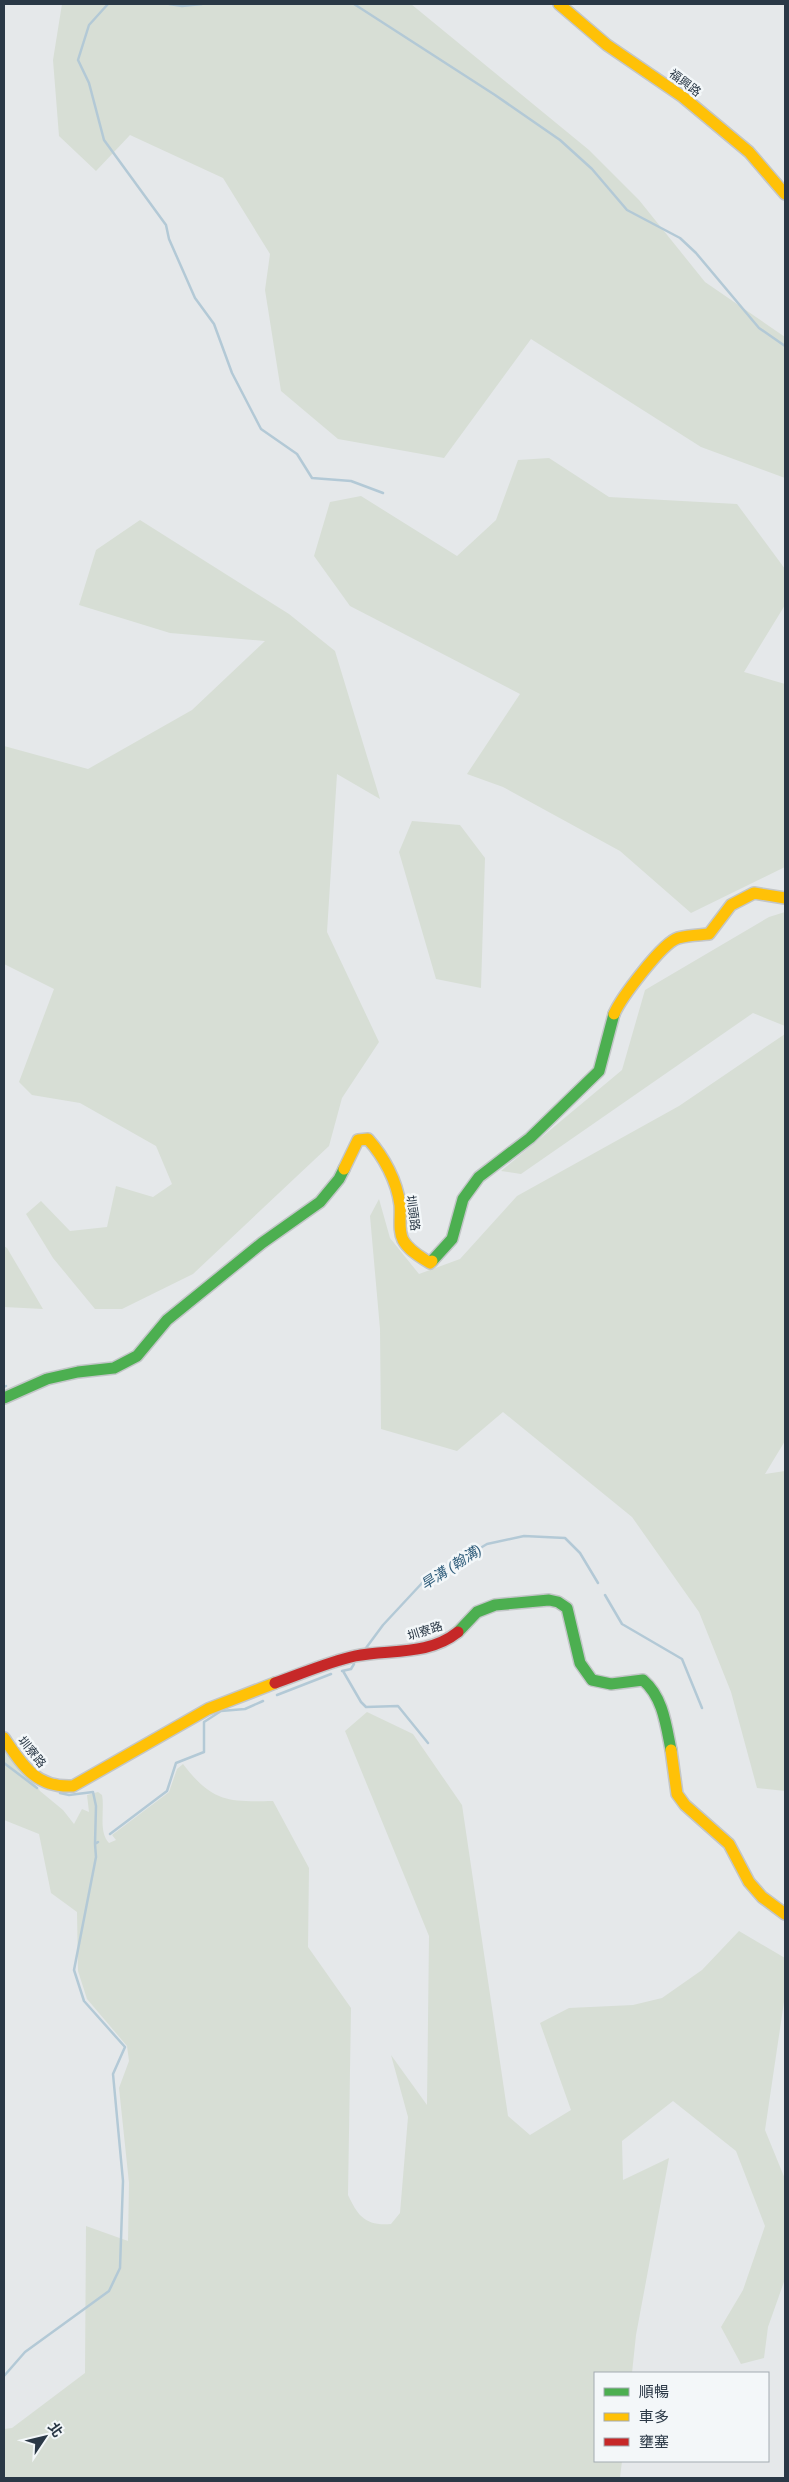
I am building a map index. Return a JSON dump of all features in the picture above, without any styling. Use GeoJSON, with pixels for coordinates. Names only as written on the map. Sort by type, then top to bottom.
{"type":"FeatureCollection","features":[{"type":"Feature","properties":{"kind":"street","name":"福興路"},"geometry":{"type":"LineString","coordinates":[[559,4],[607,45],[683,97],[749,152],[785,194]]}},
{"type":"Feature","properties":{"kind":"street","name":"圳頭路"},"geometry":{"type":"LineString","coordinates":[[4,1398],[47,1379],[78,1372],[114,1368],[137,1356],[174,1314],[262,1244],[320,1202],[339,1178],[358,1140],[368,1139],[378,1151],[395,1186],[400,1204],[402,1239],[414,1252],[430,1263],[440,1255],[452,1239],[463,1199],[479,1177],[530,1138],[599,1071],[615,1012],[627,991],[666,945],[677,938],[699,937],[709,934],[732,905],[754,893],[785,898]]}},
{"type":"Feature","properties":{"kind":"street","name":"圳寮路"},"geometry":{"type":"LineString","coordinates":[[4,1738],[34,1778],[58,1789],[73,1786],[208,1709],[272,1684],[355,1656],[421,1648],[451,1638],[464,1628],[477,1612],[495,1605],[549,1600],[558,1602],[567,1608],[580,1663],[592,1680],[611,1684],[641,1680],[649,1683],[662,1708],[678,1794],[685,1805],[729,1844],[749,1882],[762,1898],[785,1914]]}},
{"type":"Feature","properties":{"kind":"shaded area"},"geometry":{"type":"Polygon","coordinates":[[[62,4],[411,4],[589,150],[639,200],[705,282],[785,337],[785,478],[701,447],[531,339],[444,458],[338,439],[281,391],[265,290],[270,254],[223,178],[130,135],[96,171],[59,136],[53,60],[62,4]]]}},
{"type":"Feature","properties":{"kind":"shaded area"},"geometry":{"type":"Polygon","coordinates":[[[549,458],[609,497],[737,504],[785,569],[785,605],[744,672],[785,684],[785,867],[691,913],[620,851],[503,787],[467,774],[520,694],[350,606],[314,556],[330,502],[361,496],[457,556],[496,520],[518,460],[549,458]]]}},
{"type":"Feature","properties":{"kind":"shaded area"},"geometry":{"type":"Polygon","coordinates":[[[140,520],[289,614],[335,651],[380,799],[337,774],[327,932],[379,1042],[342,1098],[329,1146],[193,1274],[122,1309],[95,1309],[53,1258],[26,1214],[41,1201],[70,1231],[107,1227],[116,1186],[153,1197],[172,1184],[156,1146],[80,1103],[32,1095],[19,1082],[54,989],[4,964],[4,746],[88,769],[192,710],[265,641],[170,633],[79,605],[96,550],[140,520]]]}},
{"type":"Feature","properties":{"kind":"shaded area"},"geometry":{"type":"Polygon","coordinates":[[[412,821],[460,825],[485,858],[481,988],[436,979],[399,852],[412,821]]]}},
{"type":"Feature","properties":{"kind":"shaded area"},"geometry":{"type":"Polygon","coordinates":[[[785,912],[785,1026],[753,1013],[521,1174],[501,1171],[622,1070],[645,990],[769,917],[785,912]]]}},
{"type":"Feature","properties":{"kind":"shaded area"},"geometry":{"type":"Polygon","coordinates":[[[785,1034],[785,1441],[765,1474],[785,1471],[785,1791],[757,1788],[731,1692],[699,1612],[632,1517],[503,1412],[457,1451],[381,1429],[380,1329],[370,1216],[379,1199],[390,1238],[419,1274],[460,1259],[517,1196],[679,1106],[785,1034]]]}},
{"type":"Feature","properties":{"kind":"shaded area"},"geometry":{"type":"Polygon","coordinates":[[[4,1246],[7,1248],[43,1309],[4,1307],[4,1246]]]}},
{"type":"Feature","properties":{"kind":"shaded area"},"geometry":{"type":"Polygon","coordinates":[[[367,1712],[413,1734],[462,1805],[508,2116],[530,2135],[571,2110],[540,2023],[569,2008],[633,2005],[662,1998],[702,1970],[739,1931],[785,1958],[785,1995],[765,2130],[785,2179],[785,2279],[768,2327],[764,2358],[741,2364],[721,2327],[743,2290],[765,2226],[736,2151],[673,2101],[622,2141],[623,2180],[669,2158],[636,2335],[632,2372],[594,2372],[594,2462],[622,2462],[620,2478],[4,2478],[4,2429],[12,2428],[85,2373],[86,2226],[128,2241],[129,2183],[119,2088],[129,2061],[127,2046],[87,1999],[78,1971],[77,1912],[51,1893],[39,1834],[4,1820],[4,1743],[40,1791],[63,1810],[74,1824],[82,1809],[89,1812],[87,1795],[98,1792],[102,1795],[104,1833],[109,1843],[116,1840],[112,1835],[169,1792],[177,1769],[183,1764],[193,1777],[212,1793],[232,1800],[273,1801],[309,1868],[308,1947],[351,2008],[348,2195],[355,2209],[364,2218],[375,2223],[391,2224],[400,2213],[408,2117],[391,2055],[427,2105],[429,1936],[345,1731],[367,1712]]]}},
{"type":"Feature","properties":{"kind":"waterway"},"geometry":{"type":"LineString","coordinates":[[108,4],[89,25],[78,60],[89,83],[104,140],[166,225],[169,239],[195,298],[214,324],[232,373],[261,429],[297,454],[312,478],[351,481],[383,493]]}},
{"type":"Feature","properties":{"kind":"waterway"},"geometry":{"type":"LineString","coordinates":[[169,4],[182,6],[202,4]]}},
{"type":"Feature","properties":{"kind":"waterway"},"geometry":{"type":"LineString","coordinates":[[354,4],[495,95],[560,140],[592,169],[627,210],[680,238],[696,253],[759,328],[785,346]]}},
{"type":"Feature","properties":{"kind":"waterway","name":"旱溝 (翰溝)"},"geometry":{"type":"LineString","coordinates":[[366,1648],[383,1625],[423,1582],[487,1544],[524,1536],[565,1538],[580,1553],[598,1583]]}},
{"type":"Feature","properties":{"kind":"waterway","name":"旱溝 (翰溝)"},"geometry":{"type":"LineString","coordinates":[[605,1595],[622,1624],[682,1659],[702,1708]]}},
{"type":"Feature","properties":{"kind":"waterway","name":"旱溝 (翰溝)"},"geometry":{"type":"LineString","coordinates":[[342,1671],[351,1669],[354,1664]]}},
{"type":"Feature","properties":{"kind":"waterway"},"geometry":{"type":"LineString","coordinates":[[343,1671],[361,1702],[366,1707],[398,1706],[428,1743]]}},
{"type":"Feature","properties":{"kind":"waterway","name":"旱溝 (翰溝)"},"geometry":{"type":"LineString","coordinates":[[277,1695],[331,1674]]}},
{"type":"Feature","properties":{"kind":"waterway","name":"旱溝 (翰溝)"},"geometry":{"type":"LineString","coordinates":[[110,1834],[167,1791],[176,1763],[204,1752],[204,1722],[221,1711],[245,1709],[263,1701]]}},
{"type":"Feature","properties":{"kind":"waterway","name":"旱溝 (翰溝)"},"geometry":{"type":"LineString","coordinates":[[4,1763],[37,1788]]}},
{"type":"Feature","properties":{"kind":"waterway","name":"旱溝 (翰溝)"},"geometry":{"type":"LineString","coordinates":[[60,1793],[69,1795],[93,1792],[96,1806],[95,1844],[98,1842]]}},
{"type":"Feature","properties":{"kind":"waterway"},"geometry":{"type":"LineString","coordinates":[[4,2376],[25,2352],[109,2291],[120,2268],[123,2181],[113,2074],[125,2047],[84,2001],[74,1970],[96,1857],[95,1844]]}},
{"type":"Feature","properties":{"kind":"traffic: fast"},"geometry":{"type":"LineString","coordinates":[[432,1261],[452,1239],[463,1199],[479,1177],[530,1138],[599,1071],[614,1014]]}},
{"type":"Feature","properties":{"kind":"traffic: fast"},"geometry":{"type":"LineString","coordinates":[[4,1398],[47,1379],[78,1372],[114,1368],[137,1356],[167,1320],[262,1243],[320,1202],[339,1179],[344,1169]]}},
{"type":"Feature","properties":{"kind":"traffic: fast"},"geometry":{"type":"LineString","coordinates":[[458,1632],[477,1612],[495,1605],[549,1600],[558,1602],[567,1608],[580,1663],[592,1680],[611,1684],[643,1680],[650,1687],[663,1712],[671,1750]]}},
{"type":"Feature","properties":{"kind":"traffic: slow"},"geometry":{"type":"LineString","coordinates":[[559,4],[607,45],[683,97],[749,152],[785,194]]}},
{"type":"Feature","properties":{"kind":"traffic: slow"},"geometry":{"type":"LineString","coordinates":[[614,1014],[643,972],[671,942],[682,937],[709,934],[731,905],[754,893],[785,898]]}},
{"type":"Feature","properties":{"kind":"traffic: slow"},"geometry":{"type":"LineString","coordinates":[[344,1169],[358,1140],[368,1139],[384,1161],[393,1178],[400,1205],[400,1228],[403,1240],[415,1253],[430,1263],[432,1261]]}},
{"type":"Feature","properties":{"kind":"traffic: slow"},"geometry":{"type":"LineString","coordinates":[[4,1738],[24,1766],[40,1779],[60,1786],[73,1786],[208,1709],[275,1683]]}},
{"type":"Feature","properties":{"kind":"traffic: slow"},"geometry":{"type":"LineString","coordinates":[[671,1750],[677,1794],[685,1805],[729,1844],[749,1882],[762,1897],[785,1914]]}},
{"type":"Feature","properties":{"kind":"traffic: jam"},"geometry":{"type":"LineString","coordinates":[[275,1683],[355,1656],[434,1645],[458,1632]]}}]}
